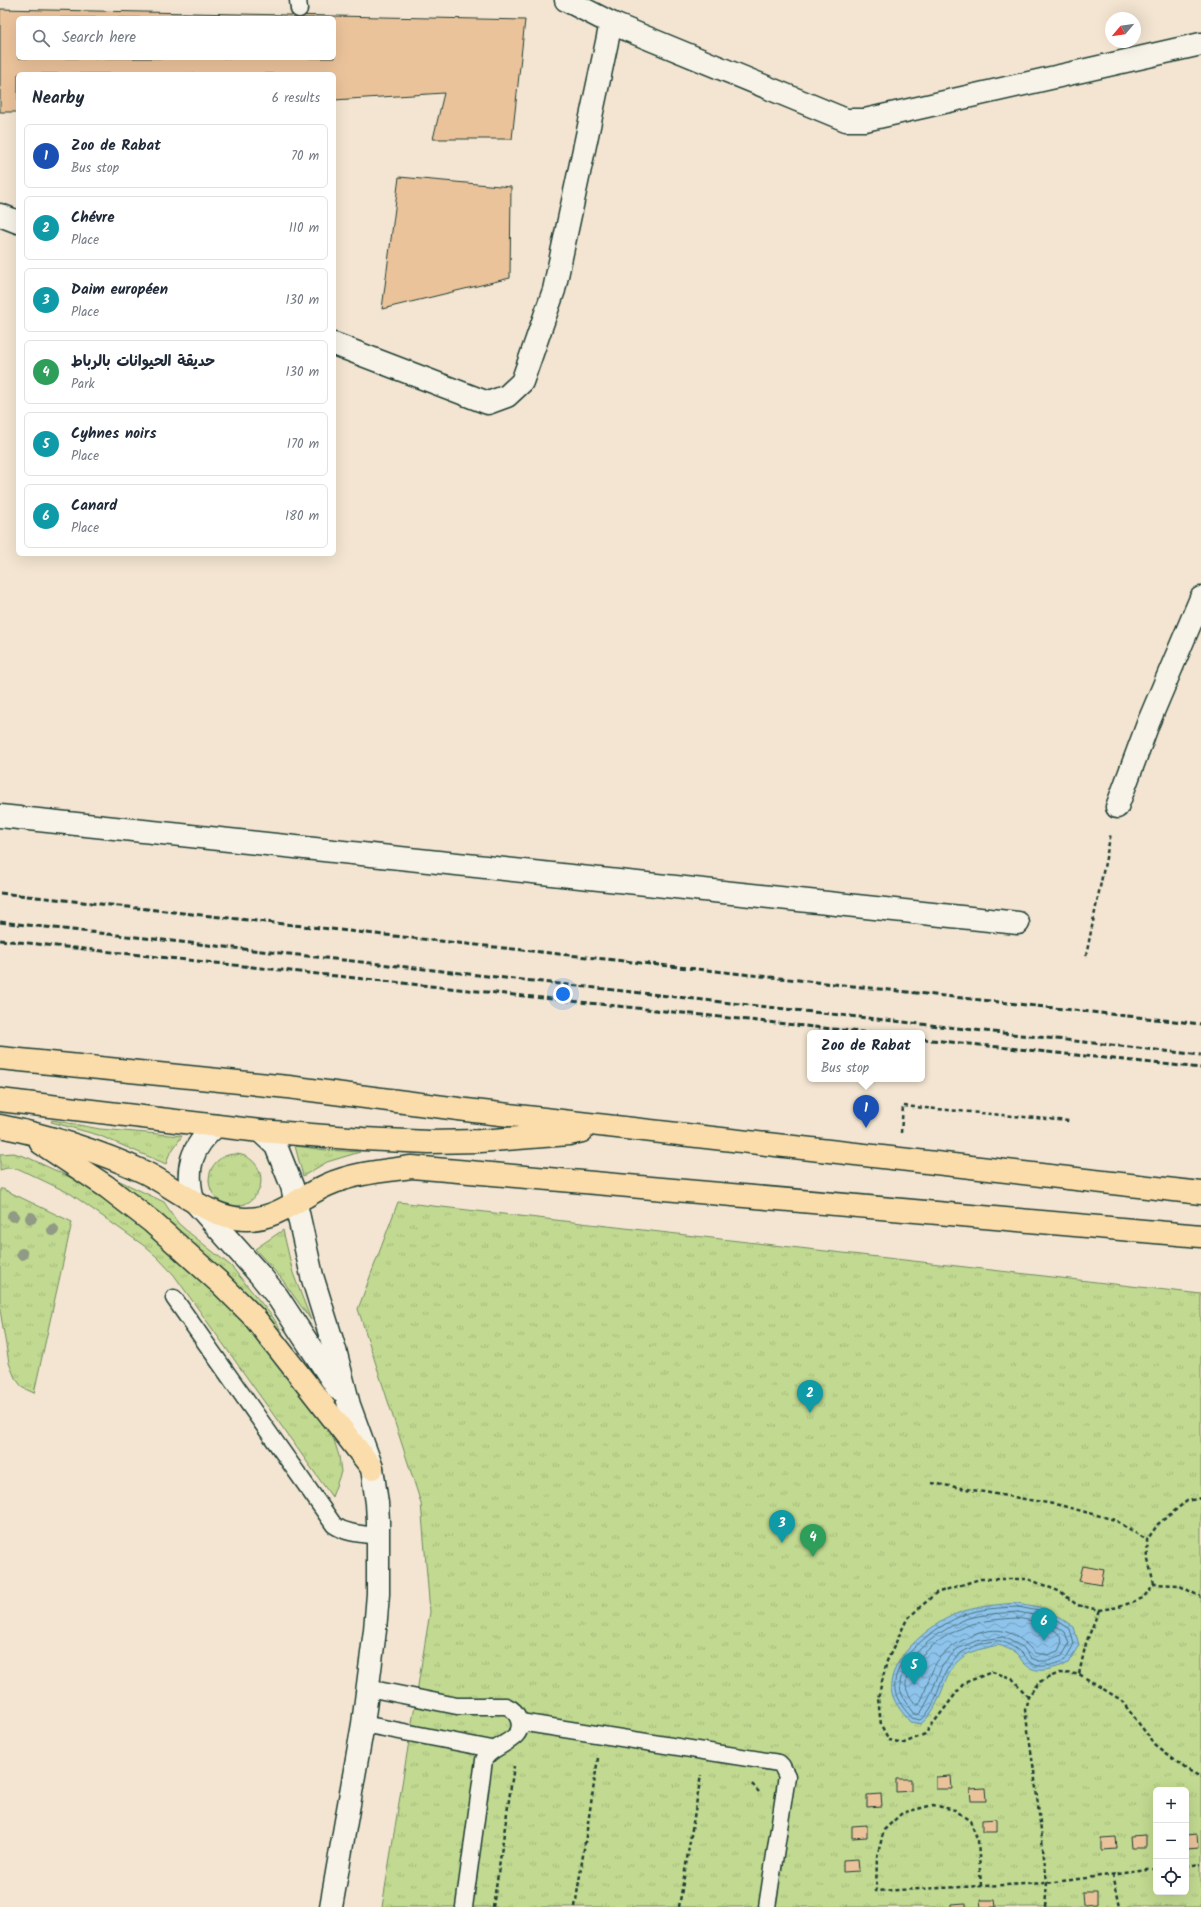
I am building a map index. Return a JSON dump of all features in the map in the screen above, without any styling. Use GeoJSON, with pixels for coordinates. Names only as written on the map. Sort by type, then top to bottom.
{"type":"FeatureCollection","features":[{"type":"Feature","properties":{"kind":"highway"},"geometry":{"type":"LineString","coordinates":[[0,1058],[288,1087],[607,1126],[1201,1193]]}},
{"type":"Feature","properties":{"kind":"highway"},"geometry":{"type":"LineString","coordinates":[[0,1100],[260,1131],[429,1142],[480,1141],[569,1134],[607,1126]]}},
{"type":"Feature","properties":{"kind":"highway"},"geometry":{"type":"LineString","coordinates":[[0,1126],[22,1130],[102,1154],[145,1172],[217,1213],[232,1218],[261,1218],[275,1214],[327,1185],[351,1176],[412,1166],[1201,1236]]}},
{"type":"Feature","properties":{"kind":"highway"},"geometry":{"type":"LineString","coordinates":[[22,1130],[107,1187],[141,1213],[221,1284],[254,1317],[372,1468]]}},
{"type":"Feature","properties":{"kind":"street"},"geometry":{"type":"LineString","coordinates":[[566,0],[611,23],[846,120],[865,120],[1201,44]]}},
{"type":"Feature","properties":{"kind":"street"},"geometry":{"type":"LineString","coordinates":[[336,345],[488,403],[507,396],[522,382],[554,290],[611,23]]}},
{"type":"Feature","properties":{"kind":"street"},"geometry":{"type":"LineString","coordinates":[[0,216],[16,221]]}},
{"type":"Feature","properties":{"kind":"street"},"geometry":{"type":"LineString","coordinates":[[1117,807],[1149,721],[1201,598]]}},
{"type":"Feature","properties":{"kind":"street"},"geometry":{"type":"LineString","coordinates":[[0,816],[1018,923]]}},
{"type":"Feature","properties":{"kind":"street"},"geometry":{"type":"LineString","coordinates":[[216,1126],[198,1145],[192,1157],[189,1172],[193,1200],[269,1286],[349,1405]]}},
{"type":"Feature","properties":{"kind":"street"},"geometry":{"type":"LineString","coordinates":[[260,1131],[276,1146],[292,1186],[294,1203],[306,1246],[312,1276],[349,1405],[372,1468],[377,1503],[378,1536],[375,1630],[363,1724],[332,1907]]}},
{"type":"Feature","properties":{"kind":"lane"},"geometry":{"type":"LineString","coordinates":[[174,1298],[334,1525],[341,1530],[352,1533],[378,1536]]}},
{"type":"Feature","properties":{"kind":"lane"},"geometry":{"type":"LineString","coordinates":[[368,1688],[457,1706],[497,1706],[517,1716],[771,1762],[782,1766],[787,1776],[767,1907]]}},
{"type":"Feature","properties":{"kind":"lane"},"geometry":{"type":"LineString","coordinates":[[363,1724],[488,1755],[511,1740],[518,1733],[517,1716]]}},
{"type":"Feature","properties":{"kind":"lane"},"geometry":{"type":"LineString","coordinates":[[464,1907],[488,1755]]}},
{"type":"Feature","properties":{"kind":"path"},"geometry":{"type":"LineString","coordinates":[[1086,956],[1117,807]]}},
{"type":"Feature","properties":{"kind":"path"},"geometry":{"type":"LineString","coordinates":[[903,1106],[1069,1121]]}},
{"type":"Feature","properties":{"kind":"path"},"geometry":{"type":"LineString","coordinates":[[932,1483],[1059,1505],[1093,1514],[1115,1520],[1147,1540]]}},
{"type":"Feature","properties":{"kind":"path"},"geometry":{"type":"LineString","coordinates":[[1154,1584],[1148,1560],[1147,1540],[1158,1524],[1187,1501],[1201,1498]]}},
{"type":"Feature","properties":{"kind":"path"},"geometry":{"type":"LineString","coordinates":[[1028,1697],[1012,1678],[992,1672],[964,1682],[924,1734],[904,1743],[889,1740],[881,1725],[878,1698],[886,1661],[907,1619],[936,1593],[980,1579],[1028,1579],[1061,1592],[1077,1605],[1099,1610],[1119,1607],[1143,1598],[1154,1584]]}},
{"type":"Feature","properties":{"kind":"path"},"geometry":{"type":"LineString","coordinates":[[1154,1584],[1178,1585],[1201,1597]]}},
{"type":"Feature","properties":{"kind":"path"},"geometry":{"type":"LineString","coordinates":[[1079,1674],[1086,1643],[1099,1610]]}},
{"type":"Feature","properties":{"kind":"path"},"geometry":{"type":"LineString","coordinates":[[1045,1907],[1047,1883],[1034,1771],[1025,1710],[1028,1697],[1040,1682],[1059,1673],[1079,1674],[1121,1700],[1156,1746],[1186,1769],[1201,1777]]}},
{"type":"Feature","properties":{"kind":"path"},"geometry":{"type":"LineString","coordinates":[[590,1757],[605,1759]]}},
{"type":"Feature","properties":{"kind":"path"},"geometry":{"type":"LineString","coordinates":[[575,1907],[598,1758]]}},
{"type":"Feature","properties":{"kind":"path"},"geometry":{"type":"LineString","coordinates":[[493,1907],[514,1765]]}},
{"type":"Feature","properties":{"kind":"path"},"geometry":{"type":"LineString","coordinates":[[693,1773],[708,1776]]}},
{"type":"Feature","properties":{"kind":"path"},"geometry":{"type":"LineString","coordinates":[[679,1907],[701,1775]]}},
{"type":"Feature","properties":{"kind":"path"},"geometry":{"type":"LineString","coordinates":[[749,1782],[758,1790],[760,1797]]}},
{"type":"Feature","properties":{"kind":"path"},"geometry":{"type":"LineString","coordinates":[[981,1886],[978,1840],[970,1821],[955,1810],[933,1804],[902,1813],[884,1830],[876,1857],[876,1891],[1047,1883],[1153,1869]]}},
{"type":"Feature","properties":{"kind":"path"},"geometry":{"type":"LineString","coordinates":[[1189,1866],[1201,1864]]}},
{"type":"Feature","properties":{"kind":"path"},"geometry":{"type":"LineString","coordinates":[[1112,1874],[1120,1907]]}},
{"type":"Feature","properties":{"kind":"green space"},"geometry":{"type":"Polygon","coordinates":[[[52,1120],[100,1129],[182,1136],[169,1155],[166,1164],[98,1135],[51,1122],[52,1120]]]}},
{"type":"Feature","properties":{"kind":"green space"},"geometry":{"type":"Polygon","coordinates":[[[295,1146],[360,1152],[327,1162],[303,1176],[295,1146]]]}},
{"type":"Feature","properties":{"kind":"green space"},"geometry":{"type":"Polygon","coordinates":[[[14,1153],[29,1158],[80,1182],[171,1250],[225,1303],[255,1336],[318,1413],[334,1440],[339,1456],[341,1472],[332,1497],[174,1275],[143,1245],[71,1194],[19,1169],[7,1168],[0,1170],[0,1154],[14,1153]]]}},
{"type":"Feature","properties":{"kind":"green space"},"geometry":{"type":"Polygon","coordinates":[[[230,1154],[240,1154],[254,1161],[261,1175],[261,1185],[254,1199],[240,1206],[230,1206],[220,1202],[213,1195],[209,1185],[209,1175],[213,1165],[220,1158],[230,1154]]]}},
{"type":"Feature","properties":{"kind":"green space"},"geometry":{"type":"Polygon","coordinates":[[[101,1172],[164,1202],[178,1223],[231,1266],[272,1316],[283,1333],[180,1232],[151,1207],[101,1172]]]}},
{"type":"Feature","properties":{"kind":"green space"},"geometry":{"type":"Polygon","coordinates":[[[0,1189],[3,1189],[72,1222],[34,1393],[23,1388],[15,1378],[9,1363],[0,1310],[0,1189]]]}},
{"type":"Feature","properties":{"kind":"green space"},"geometry":{"type":"Polygon","coordinates":[[[398,1202],[1201,1294],[1201,1907],[382,1907],[430,1612],[421,1503],[358,1309],[398,1202]]]}},
{"type":"Feature","properties":{"kind":"green space"},"geometry":{"type":"Polygon","coordinates":[[[283,1230],[293,1273],[311,1320],[281,1278],[255,1249],[283,1230]]]}},
{"type":"Feature","properties":{"kind":"water"},"geometry":{"type":"Polygon","coordinates":[[[1018,1603],[1045,1608],[1074,1627],[1079,1645],[1068,1663],[1052,1669],[1035,1670],[1029,1668],[1016,1653],[998,1645],[970,1653],[959,1660],[952,1669],[937,1703],[930,1714],[921,1724],[910,1722],[895,1702],[891,1688],[892,1676],[898,1664],[916,1640],[940,1622],[964,1611],[1018,1603]]]}},
{"type":"Feature","properties":{"kind":"building"},"geometry":{"type":"Polygon","coordinates":[[[0,9],[334,16],[16,16],[16,60],[336,60],[336,16],[525,20],[512,139],[433,139],[444,93],[336,100],[336,72],[16,72],[16,112],[0,112],[0,9]]]}},
{"type":"Feature","properties":{"kind":"building"},"geometry":{"type":"Polygon","coordinates":[[[399,177],[511,187],[510,278],[382,309],[399,177]]]}},
{"type":"Feature","properties":{"kind":"building"},"geometry":{"type":"Polygon","coordinates":[[[1083,1566],[1104,1570],[1101,1585],[1079,1581],[1083,1566]]]}},
{"type":"Feature","properties":{"kind":"building"},"geometry":{"type":"Polygon","coordinates":[[[951,1776],[952,1789],[936,1789],[936,1777],[951,1776]]]}},
{"type":"Feature","properties":{"kind":"building"},"geometry":{"type":"Polygon","coordinates":[[[896,1779],[911,1779],[911,1791],[896,1792],[896,1779]]]}},
{"type":"Feature","properties":{"kind":"building"},"geometry":{"type":"Polygon","coordinates":[[[985,1788],[986,1801],[971,1801],[970,1789],[985,1788]]]}},
{"type":"Feature","properties":{"kind":"building"},"geometry":{"type":"Polygon","coordinates":[[[881,1794],[882,1806],[867,1807],[867,1795],[881,1794]]]}},
{"type":"Feature","properties":{"kind":"building"},"geometry":{"type":"Polygon","coordinates":[[[997,1819],[997,1832],[982,1832],[982,1820],[997,1819]]]}},
{"type":"Feature","properties":{"kind":"building"},"geometry":{"type":"Polygon","coordinates":[[[867,1825],[867,1837],[852,1838],[852,1826],[867,1825]]]}},
{"type":"Feature","properties":{"kind":"building"},"geometry":{"type":"Polygon","coordinates":[[[1146,1835],[1146,1848],[1131,1848],[1130,1836],[1146,1835]]]}},
{"type":"Feature","properties":{"kind":"building"},"geometry":{"type":"Polygon","coordinates":[[[1197,1835],[1198,1847],[1189,1848],[1189,1836],[1197,1835]]]}},
{"type":"Feature","properties":{"kind":"building"},"geometry":{"type":"Polygon","coordinates":[[[1116,1837],[1117,1849],[1101,1850],[1101,1838],[1116,1837]]]}},
{"type":"Feature","properties":{"kind":"building"},"geometry":{"type":"Polygon","coordinates":[[[858,1859],[859,1871],[843,1872],[843,1860],[858,1859]]]}},
{"type":"Feature","properties":{"kind":"building"},"geometry":{"type":"Polygon","coordinates":[[[1082,1892],[1097,1892],[1097,1904],[1083,1905],[1082,1892]]]}},
{"type":"Feature","properties":{"kind":"building"},"geometry":{"type":"Polygon","coordinates":[[[980,1900],[995,1900],[996,1907],[981,1907],[980,1900]]]}},
{"type":"Feature","properties":{"kind":"building"},"geometry":{"type":"Polygon","coordinates":[[[966,1903],[966,1907],[951,1907],[951,1904],[966,1903]]]}},
{"type":"Feature","properties":{"kind":"railway"},"geometry":{"type":"LineString","coordinates":[[0,893],[1201,1024]]}},
{"type":"Feature","properties":{"kind":"railway"},"geometry":{"type":"LineString","coordinates":[[0,922],[1201,1055]]}},
{"type":"Feature","properties":{"kind":"railway"},"geometry":{"type":"LineString","coordinates":[[0,940],[842,1030]]}},
{"type":"Feature","properties":{"kind":"railway"},"geometry":{"type":"LineString","coordinates":[[925,1039],[1201,1068]]}},
{"type":"Feature","properties":{"kind":"place","name":"Zoo de Rabat"},"geometry":{"type":"Point","coordinates":[866,1128]}},
{"type":"Feature","properties":{"kind":"place","name":"Chévre"},"geometry":{"type":"Point","coordinates":[810,1413]}},
{"type":"Feature","properties":{"kind":"place","name":"Daim européen"},"geometry":{"type":"Point","coordinates":[782,1543]}},
{"type":"Feature","properties":{"kind":"place","name":"حديقة الحيوانات بالرباط"},"geometry":{"type":"Point","coordinates":[813,1557]}},
{"type":"Feature","properties":{"kind":"place","name":"Canard"},"geometry":{"type":"Point","coordinates":[1044,1641]}},
{"type":"Feature","properties":{"kind":"place","name":"Cyhnes noirs"},"geometry":{"type":"Point","coordinates":[914,1685]}}]}
